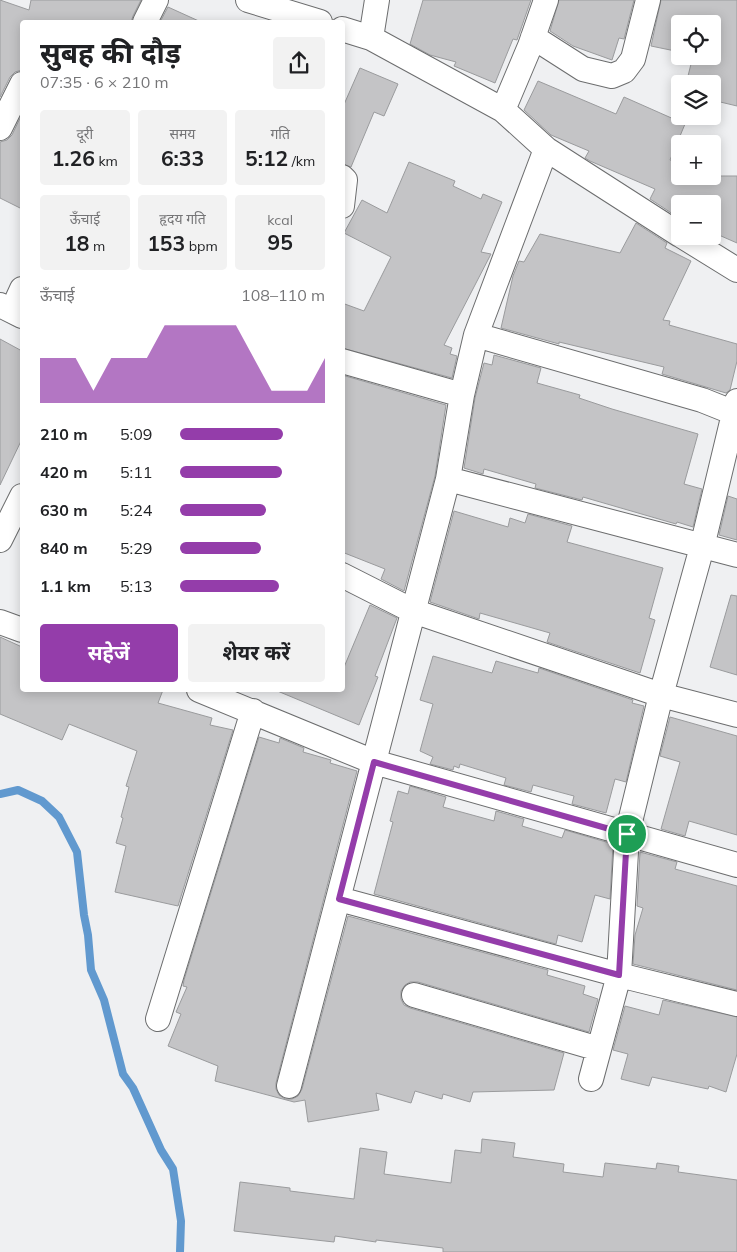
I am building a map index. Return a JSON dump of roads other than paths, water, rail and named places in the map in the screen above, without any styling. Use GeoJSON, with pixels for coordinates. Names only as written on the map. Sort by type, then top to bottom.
{"type":"FeatureCollection","features":[{"type":"Feature","properties":{"kind":"street"},"geometry":{"type":"LineString","coordinates":[[146,20],[156,0]]}},
{"type":"Feature","properties":{"kind":"street"},"geometry":{"type":"LineString","coordinates":[[248,0],[313,20]]}},
{"type":"Feature","properties":{"kind":"street"},"geometry":{"type":"LineString","coordinates":[[372,38],[377,0]]}},
{"type":"Feature","properties":{"kind":"street"},"geometry":{"type":"LineString","coordinates":[[503,110],[546,0]]}},
{"type":"Feature","properties":{"kind":"street"},"geometry":{"type":"LineString","coordinates":[[533,37],[583,69],[612,76],[624,72],[633,58],[648,0]]}},
{"type":"Feature","properties":{"kind":"street"},"geometry":{"type":"LineString","coordinates":[[345,30],[372,38],[503,110],[546,149],[671,230]]}},
{"type":"Feature","properties":{"kind":"street"},"geometry":{"type":"LineString","coordinates":[[0,128],[20,88]]}},
{"type":"Feature","properties":{"kind":"street"},"geometry":{"type":"LineString","coordinates":[[290,1086],[448,479],[462,395],[476,335],[546,149]]}},
{"type":"Feature","properties":{"kind":"street"},"geometry":{"type":"LineString","coordinates":[[696,245],[737,270]]}},
{"type":"Feature","properties":{"kind":"street"},"geometry":{"type":"LineString","coordinates":[[12,311],[20,293]]}},
{"type":"Feature","properties":{"kind":"street"},"geometry":{"type":"LineString","coordinates":[[476,335],[736,409],[702,546],[661,695],[627,834],[619,975],[591,1079]]}},
{"type":"Feature","properties":{"kind":"street"},"geometry":{"type":"LineString","coordinates":[[345,362],[462,395]]}},
{"type":"Feature","properties":{"kind":"street"},"geometry":{"type":"LineString","coordinates":[[448,479],[737,555]]}},
{"type":"Feature","properties":{"kind":"street"},"geometry":{"type":"LineString","coordinates":[[0,540],[20,500]]}},
{"type":"Feature","properties":{"kind":"street"},"geometry":{"type":"LineString","coordinates":[[345,577],[413,611],[661,695],[737,715]]}},
{"type":"Feature","properties":{"kind":"street"},"geometry":{"type":"LineString","coordinates":[[0,622],[20,629]]}},
{"type":"Feature","properties":{"kind":"street"},"geometry":{"type":"LineString","coordinates":[[204,692],[374,762],[737,866]]}},
{"type":"Feature","properties":{"kind":"street"},"geometry":{"type":"LineString","coordinates":[[158,1019],[253,711]]}},
{"type":"Feature","properties":{"kind":"street"},"geometry":{"type":"LineString","coordinates":[[339,899],[619,975],[737,1004]]}},
{"type":"Feature","properties":{"kind":"street"},"geometry":{"type":"LineString","coordinates":[[414,995],[599,1049]]}},
{"type":"Feature","properties":{"kind":"waterway"},"geometry":{"type":"LineString","coordinates":[[0,794],[18,790],[42,801],[59,817],[77,852],[91,970],[104,1000],[123,1074],[133,1088],[161,1150],[173,1169],[181,1221],[180,1252]]}}]}
